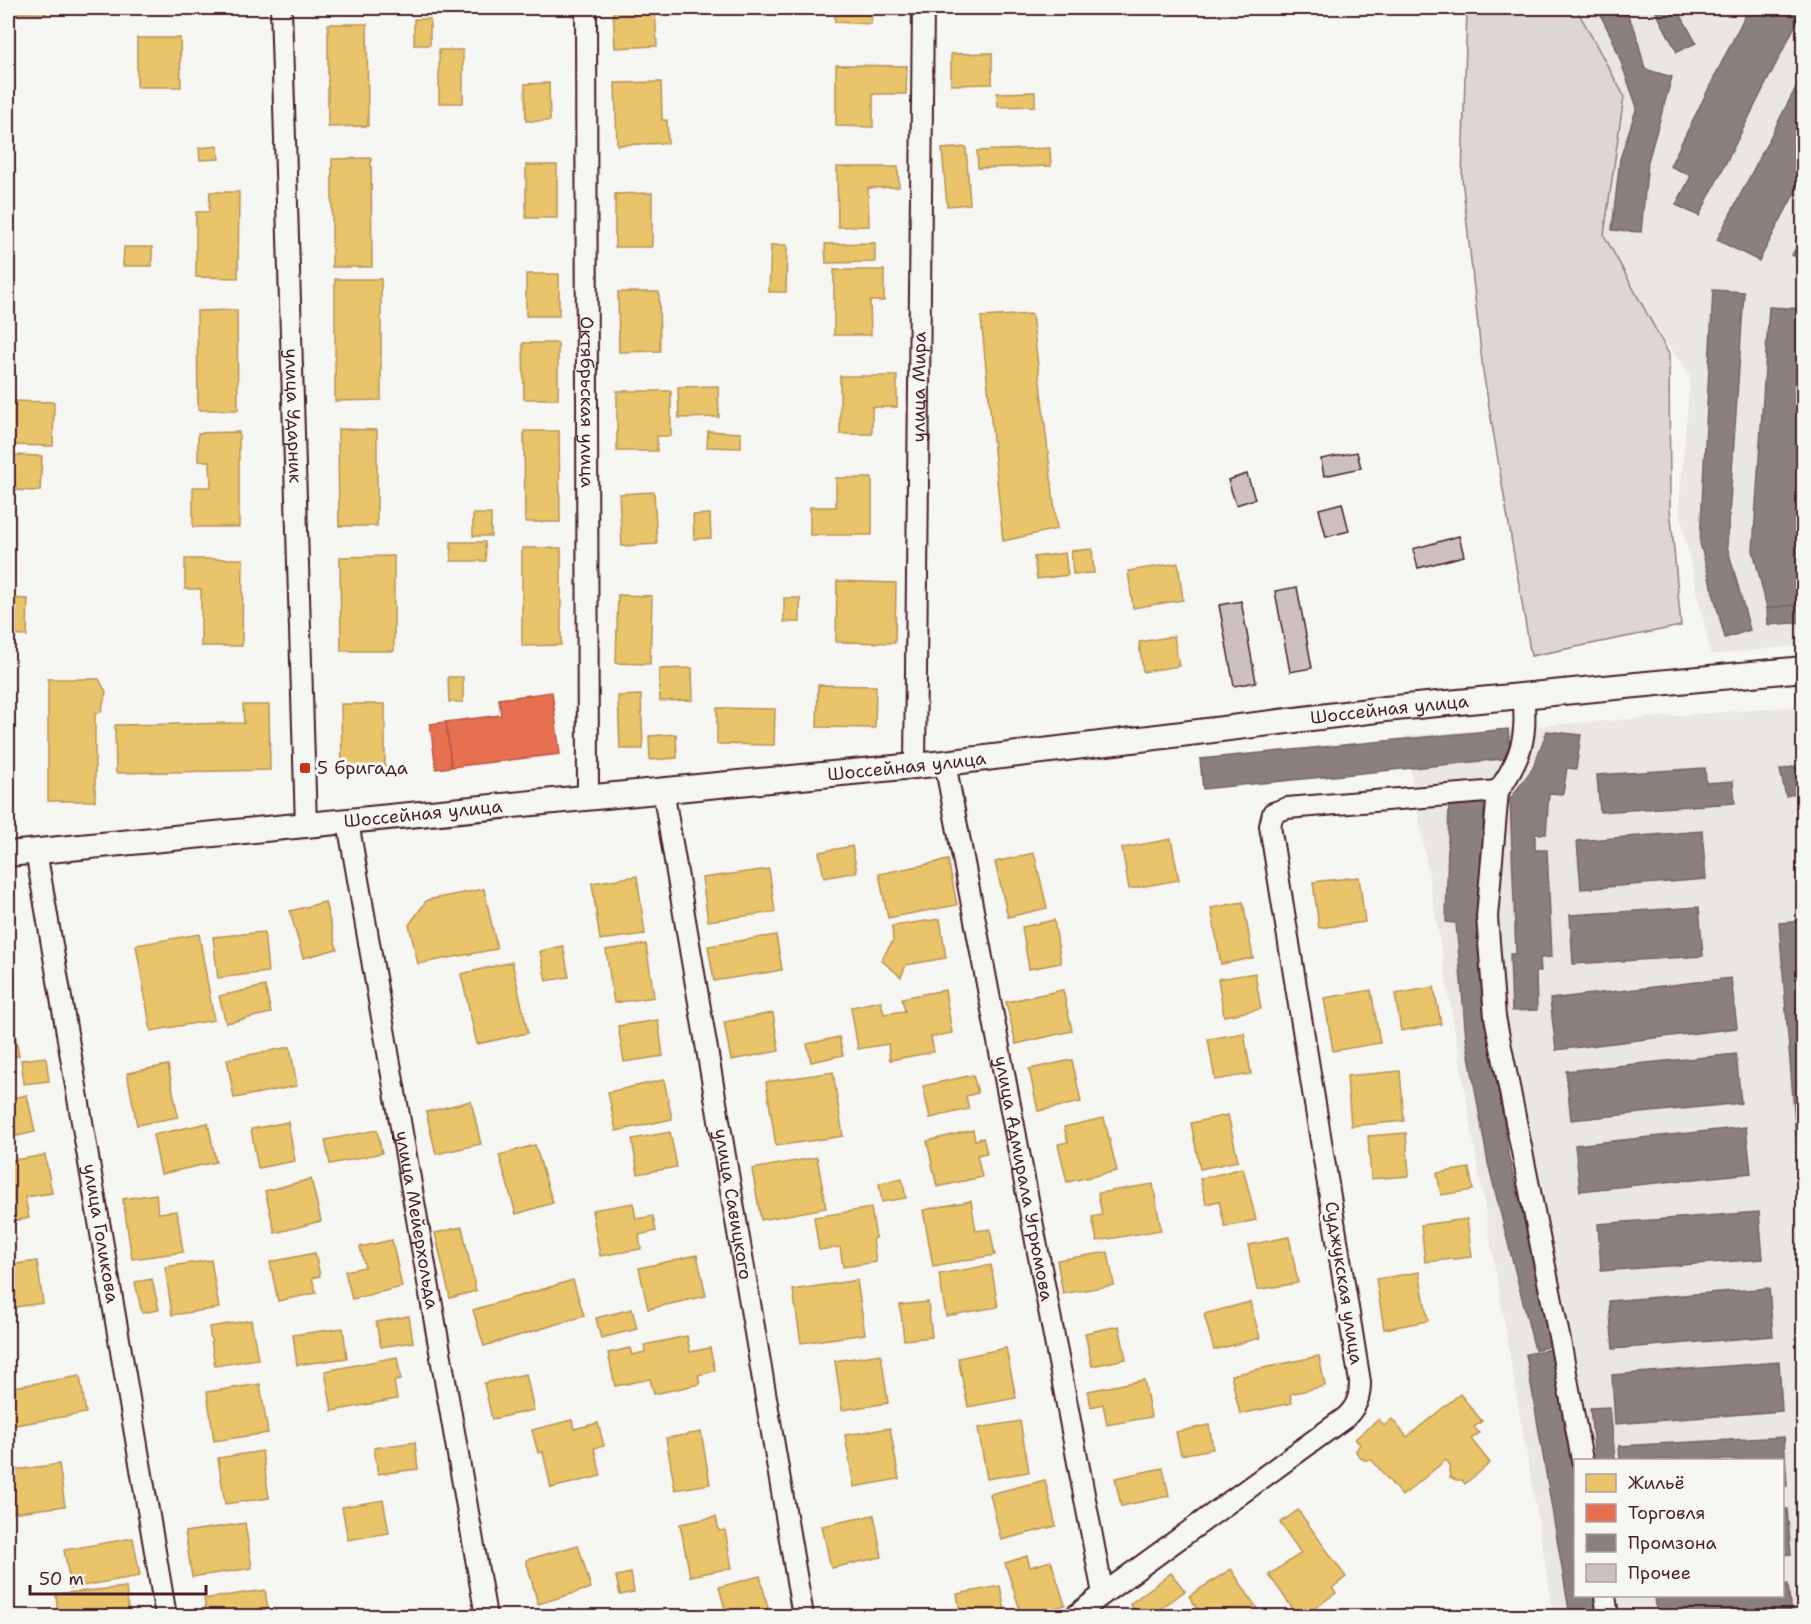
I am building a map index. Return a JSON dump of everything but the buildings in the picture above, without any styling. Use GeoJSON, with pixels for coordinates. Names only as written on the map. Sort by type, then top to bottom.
{"type":"FeatureCollection","features":[{"type":"Feature","properties":{"kind":"street","name":"улица Ударник"},"geometry":{"type":"LineString","coordinates":[[281,8],[306,825]]}},
{"type":"Feature","properties":{"kind":"street","name":"Октябрьская улица"},"geometry":{"type":"LineString","coordinates":[[586,8],[588,797]]}},
{"type":"Feature","properties":{"kind":"street","name":"улица Мира"},"geometry":{"type":"LineString","coordinates":[[915,765],[923,8]]}},
{"type":"Feature","properties":{"kind":"street","name":"Шоссейная улица"},"geometry":{"type":"LineString","coordinates":[[8,854],[945,763],[1385,709],[1803,669]]}},
{"type":"Feature","properties":{"kind":"street"},"geometry":{"type":"LineString","coordinates":[[1523,696],[1526,719],[1523,745],[1513,770],[1498,791],[1487,917],[1495,1017],[1582,1459]]}},
{"type":"Feature","properties":{"kind":"street","name":"улица Адмирала Угрюмова"},"geometry":{"type":"LineString","coordinates":[[945,763],[1103,1594]]}},
{"type":"Feature","properties":{"kind":"street","name":"улица Савицкого"},"geometry":{"type":"LineString","coordinates":[[663,790],[802,1617]]}},
{"type":"Feature","properties":{"kind":"street","name":"Суджукская улица"},"geometry":{"type":"LineString","coordinates":[[1075,1617],[1103,1594],[1346,1417],[1355,1407],[1360,1395],[1359,1371],[1270,826],[1273,813],[1287,808],[1498,791]]}},
{"type":"Feature","properties":{"kind":"street","name":"улица Мейерхольда"},"geometry":{"type":"LineString","coordinates":[[348,822],[486,1617]]}},
{"type":"Feature","properties":{"kind":"street","name":"улица Голикова"},"geometry":{"type":"LineString","coordinates":[[36,851],[166,1617]]}},
{"type":"Feature","properties":{"kind":"street"},"geometry":{"type":"LineString","coordinates":[[1605,1597],[1608,1617]]}},
{"type":"Feature","properties":{"kind":"shaded area"},"geometry":{"type":"Polygon","coordinates":[[[1467,8],[1576,8],[1624,96],[1604,235],[1669,354],[1670,507],[1681,626],[1531,656],[1483,371],[1462,178],[1467,8]]]}},
{"type":"Feature","properties":{"kind":"shaded area"},"geometry":{"type":"Polygon","coordinates":[[[1578,8],[1803,8],[1803,645],[1711,655],[1679,508],[1690,376],[1598,246],[1615,84],[1578,8]]]}},
{"type":"Feature","properties":{"kind":"shaded area"},"geometry":{"type":"Polygon","coordinates":[[[1803,706],[1803,1616],[1554,1616],[1405,736],[1803,706]]]}},
{"type":"Feature","properties":{"kind":"place","name":"5 бригада"},"geometry":{"type":"Point","coordinates":[305,768]}}]}
